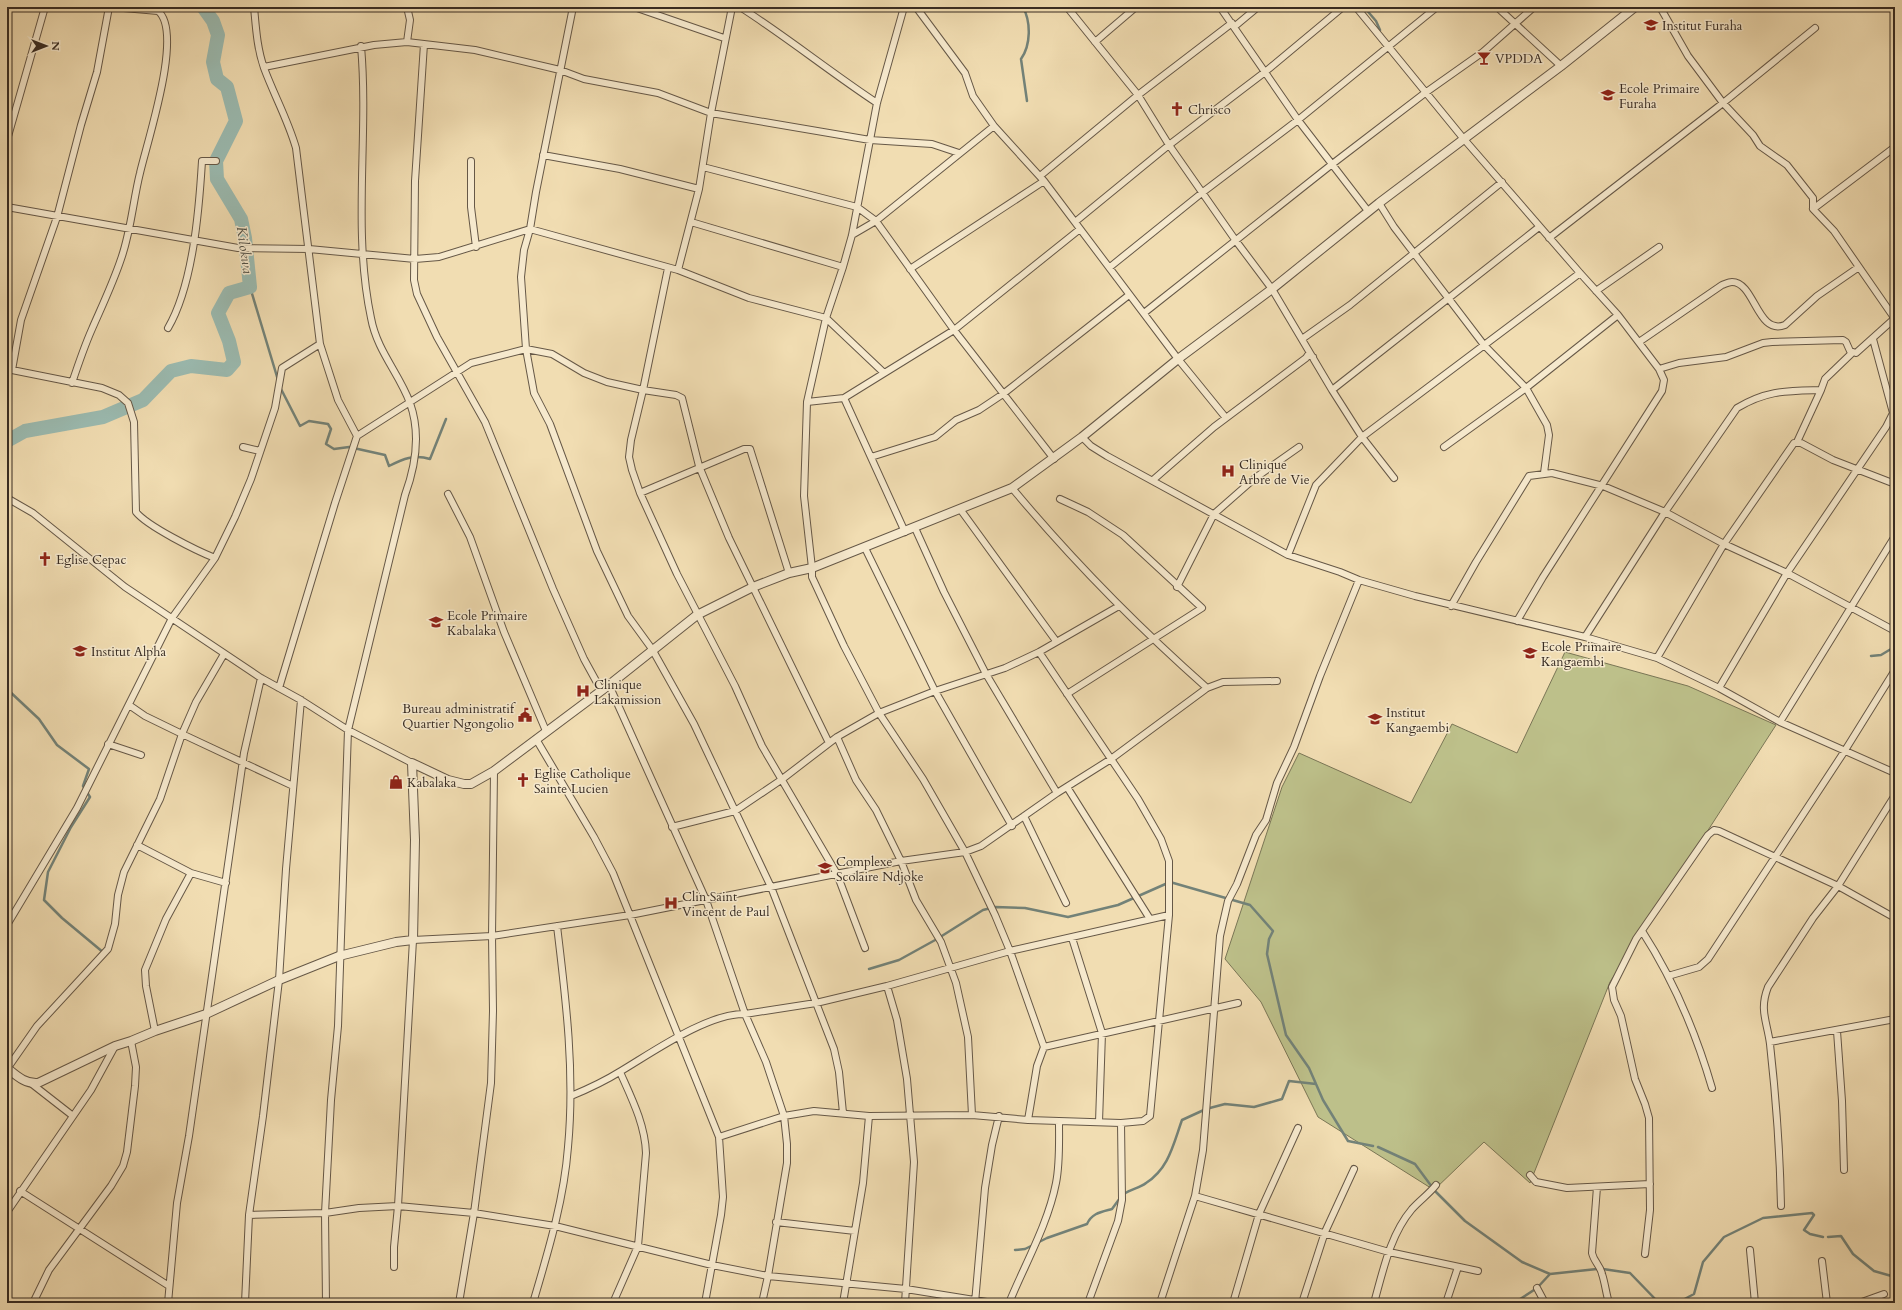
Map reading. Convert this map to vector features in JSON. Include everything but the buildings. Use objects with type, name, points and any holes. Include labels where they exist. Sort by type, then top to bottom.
[{"type":"street","points":[[7,140],[45,7]]},
{"type":"street","points":[[72,383],[91,330],[122,258],[130,229],[140,173],[154,122],[168,46],[165,18],[158,11],[111,7],[97,72],[81,124],[57,217],[21,320],[9,369],[72,383],[102,388],[119,395],[129,406],[134,422],[136,512],[157,527],[204,554],[215,558]]},
{"type":"street","points":[[254,7],[257,43],[264,67],[290,128],[296,148],[320,344],[338,400],[357,436]]},
{"type":"street","points":[[407,7],[410,20],[407,42]]},
{"type":"street","points":[[574,7],[543,155],[530,229],[524,250],[521,277],[526,349],[534,393],[550,424],[597,551],[628,616],[652,649],[694,724],[771,887],[834,1049],[839,1072],[843,1113]]},
{"type":"street","points":[[634,7],[724,38]]},
{"type":"street","points":[[678,270],[699,189],[724,38],[732,7]]},
{"type":"street","points":[[740,7],[781,33],[843,81],[877,103]]},
{"type":"street","points":[[904,7],[877,103],[852,235],[844,267],[826,318],[807,402],[804,496],[812,577],[814,584],[879,713],[923,779],[965,852],[1010,951],[1044,1047],[1035,1073],[1028,1120]]},
{"type":"street","points":[[916,7],[965,73],[973,96],[994,126],[1042,178],[1178,359],[1226,418]]},
{"type":"street","points":[[1068,7],[1138,95],[1169,145],[1236,241],[1272,289],[1332,390],[1362,437],[1394,478]]},
{"type":"street","points":[[1095,42],[1136,7]]},
{"type":"street","points":[[1220,7],[1298,120],[1331,165],[1368,211]]},
{"type":"street","points":[[910,269],[1042,178],[1138,95],[1258,7]]},
{"type":"street","points":[[1076,222],[1169,145],[1265,72],[1344,7]]},
{"type":"street","points":[[1356,7],[1463,138],[1580,274],[1618,315],[1659,369],[1664,380],[1662,391],[1543,577],[1517,621]]},
{"type":"street","points":[[1110,267],[1203,192],[1298,120],[1437,7]]},
{"type":"street","points":[[1497,7],[1560,66]]},
{"type":"street","points":[[1144,313],[1331,165],[1425,93],[1483,52],[1514,23],[1534,7]]},
{"type":"street","points":[[7,498],[33,513],[125,587],[261,678],[301,700],[348,730],[437,776],[464,784],[471,784],[494,771],[609,685],[652,649],[697,615],[753,586],[789,573],[812,568],[865,548],[1012,488],[1054,459],[1178,359],[1272,289],[1368,211],[1560,66],[1635,7]]},
{"type":"street","points":[[1657,658],[1724,544],[1791,445],[1797,442],[1826,378],[1852,353],[1856,353],[1895,318],[1834,231],[1813,210],[1813,198],[1787,165],[1760,146],[1753,134],[1723,103],[1688,56],[1660,7]]},
{"type":"street","points":[[1549,238],[1723,103],[1815,28]]},
{"type":"street","points":[[264,67],[361,46],[407,42],[475,50],[560,70],[584,79],[658,93],[711,113],[870,140],[932,144],[959,153]]},
{"type":"street","points":[[424,44],[416,181],[414,280],[417,294],[437,337],[485,422],[553,589],[584,660],[601,690]]},
{"type":"street","points":[[326,1303],[325,1213],[331,1100],[338,1026],[339,956],[348,730],[404,502],[414,471],[415,457],[415,427],[410,403],[375,336],[362,254],[360,207],[364,116],[361,46]]},
{"type":"street","points":[[852,235],[876,221],[994,126]]},
{"type":"street","points":[[1813,210],[1895,147]]},
{"type":"street","points":[[543,155],[620,169],[699,189]]},
{"type":"street","points":[[168,328],[181,299],[194,240],[202,161],[216,161]]},
{"type":"street","points":[[471,161],[471,207],[476,247]]},
{"type":"street","points":[[703,167],[857,208],[876,221],[954,330],[1054,459]]},
{"type":"street","points":[[1302,340],[1350,305],[1502,182]]},
{"type":"street","points":[[1379,203],[1394,227],[1447,299],[1484,345],[1526,388],[1547,425],[1549,435],[1544,473]]},
{"type":"street","points":[[7,207],[57,217],[247,248],[309,249],[415,259],[439,257],[476,247],[530,229],[678,270],[749,298],[826,318],[883,372]]},
{"type":"street","points":[[691,222],[844,267]]},
{"type":"street","points":[[1332,390],[1539,227]]},
{"type":"street","points":[[807,402],[844,398],[883,372],[954,330],[1080,229]]},
{"type":"street","points":[[1596,291],[1659,247]]},
{"type":"street","points":[[1639,342],[1722,285],[1732,282],[1739,284],[1746,291],[1769,324],[1780,327],[1785,325],[1817,296],[1859,267]]},
{"type":"street","points":[[668,268],[643,390],[631,440],[629,457],[640,493],[697,615],[735,686],[762,746],[837,874],[865,948]]},
{"type":"street","points":[[1288,555],[1316,485],[1362,437],[1580,274]]},
{"type":"street","points":[[871,457],[935,437],[956,420],[979,410],[1003,394],[1129,295]]},
{"type":"street","points":[[1444,447],[1526,388],[1618,315]]},
{"type":"street","points":[[1719,688],[1787,573],[1886,427],[1893,413],[1873,339]]},
{"type":"street","points":[[1659,369],[1679,363],[1726,357],[1763,343],[1772,342],[1842,340],[1846,342],[1852,353]]},
{"type":"street","points":[[7,925],[77,808],[172,618],[215,558],[251,479],[275,408],[282,368],[320,344]]},
{"type":"street","points":[[279,688],[334,503],[357,436],[471,363],[526,349],[552,354],[584,373],[607,382],[676,395],[682,398],[699,466],[729,538],[829,743]]},
{"type":"street","points":[[1153,480],[1226,418],[1308,355],[1313,357]]},
{"type":"street","points":[[1585,637],[1665,512],[1737,408],[1753,399],[1781,391],[1821,390]]},
{"type":"street","points":[[844,398],[905,532]]},
{"type":"street","points":[[1082,437],[1091,446],[1288,555],[1360,580],[1452,606],[1585,637],[1657,658],[1719,688],[1780,722],[1844,752],[1895,773]]},
{"type":"street","points":[[1797,442],[1857,470],[1895,484]]},
{"type":"street","points":[[1178,587],[1214,514],[1255,478],[1299,446]]},
{"type":"street","points":[[243,448],[260,451]]},
{"type":"street","points":[[640,493],[699,466],[744,449],[750,450],[789,573]]},
{"type":"street","points":[[1452,606],[1476,562],[1529,476],[1552,473],[1602,486],[1665,512],[1724,544],[1787,573],[1895,631]]},
{"type":"street","points":[[1012,488],[1058,542],[1119,606],[1207,688]]},
{"type":"street","points":[[448,494],[470,537],[504,632],[546,731]]},
{"type":"street","points":[[1060,499],[1088,512],[1123,535],[1202,608],[1067,694]]},
{"type":"street","points":[[960,509],[1056,641]]},
{"type":"street","points":[[915,528],[944,592],[986,674],[1057,793]]},
{"type":"street","points":[[1780,722],[1895,536]]},
{"type":"street","points":[[865,548],[935,690],[1012,826]]},
{"type":"street","points":[[1160,1303],[1195,1196],[1203,1150],[1220,936],[1228,901],[1256,835],[1266,820],[1277,783],[1294,747],[1320,676],[1360,580]]},
{"type":"street","points":[[672,828],[735,811],[781,780],[837,737],[879,713],[935,690],[1005,668],[1039,652],[1119,606]]},
{"type":"street","points":[[719,1137],[784,1116],[814,1111],[869,1116],[972,1115],[999,1116],[1028,1120],[1121,1123],[1143,1121],[1150,1116],[1169,915],[1169,861],[1163,844],[1138,799],[1039,652]]},
{"type":"street","points":[[73,1116],[32,1084],[24,1081],[7,1068],[37,1026],[108,949],[122,880],[137,845],[160,799],[182,734],[196,702],[224,654]]},
{"type":"street","points":[[1668,976],[1699,966],[1708,959],[1773,857],[1844,752],[1895,670]]},
{"type":"street","points":[[168,1303],[177,1203],[189,1136],[242,763],[261,678]]},
{"type":"street","points":[[32,1084],[38,1083],[58,1074],[115,1046],[131,1042],[155,1031],[206,1014],[279,980],[339,956],[396,942],[492,936],[630,915],[901,861],[965,852],[981,846],[1012,826],[1067,786],[1111,759],[1207,688],[1223,682],[1276,681]]},
{"type":"street","points":[[609,685],[642,754],[672,828],[706,900],[745,1014],[766,1062],[784,1116],[787,1144],[787,1163],[762,1303]]},
{"type":"street","points":[[245,1303],[249,1215],[262,1123],[279,980],[293,786],[301,700]]},
{"type":"street","points":[[129,705],[145,716],[293,786]]},
{"type":"street","points":[[837,737],[840,747],[856,780],[876,810],[901,861],[916,900],[938,938],[956,983],[968,1036],[972,1115]]},
{"type":"street","points":[[536,739],[594,837],[612,873],[719,1137],[723,1197],[705,1303]]},
{"type":"street","points":[[108,744],[141,755]]},
{"type":"street","points":[[394,1267],[394,1240],[398,1206],[414,940],[415,840],[412,763]]},
{"type":"street","points":[[459,1303],[474,1213],[491,1083],[493,1011],[492,936],[494,771]]},
{"type":"street","points":[[1067,786],[1150,919]]},
{"type":"street","points":[[1781,1206],[1780,1148],[1770,1042],[1763,1007],[1764,998],[1768,987],[1813,918],[1838,886],[1895,795]]},
{"type":"street","points":[[1024,816],[1066,904]]},
{"type":"street","points":[[1645,1254],[1650,1210],[1649,1118],[1635,1079],[1621,1016],[1614,1000],[1612,987],[1642,931],[1710,832],[1719,831],[1838,886],[1895,918]]},
{"type":"street","points":[[137,845],[191,873],[226,883]]},
{"type":"street","points":[[155,1031],[146,986],[145,970],[166,919],[191,873]]},
{"type":"street","points":[[571,1096],[620,1072],[679,1036],[734,1014],[745,1014],[816,1003],[887,986],[1010,951],[1169,915]]},
{"type":"street","points":[[533,1303],[556,1226],[568,1148],[571,1063],[566,1000],[557,926]]},
{"type":"street","points":[[1642,931],[1659,958],[1668,976],[1703,1056],[1712,1088]]},
{"type":"street","points":[[1072,938],[1102,1034],[1099,1122]]},
{"type":"street","points":[[887,986],[897,1020],[911,1115],[914,1162],[905,1303]]},
{"type":"street","points":[[1044,1047],[1214,1010],[1238,1003]]},
{"type":"street","points":[[1770,1042],[1837,1031],[1895,1019]]},
{"type":"street","points":[[1837,1031],[1842,1101],[1844,1170]]},
{"type":"street","points":[[33,1303],[49,1270],[111,1186],[123,1166],[127,1152],[136,1067],[131,1042]]},
{"type":"street","points":[[7,1212],[20,1191],[91,1090],[115,1046]]},
{"type":"street","points":[[613,1303],[638,1246],[646,1142],[638,1114],[620,1072]]},
{"type":"street","points":[[843,1303],[863,1183],[869,1116]]},
{"type":"street","points":[[975,1302],[985,1188],[992,1145],[999,1116]]},
{"type":"street","points":[[1010,1303],[1047,1213],[1056,1185],[1058,1170],[1059,1121]]},
{"type":"street","points":[[1088,1303],[1118,1221],[1122,1182],[1121,1123]]},
{"type":"street","points":[[1233,1303],[1259,1214],[1298,1128]]},
{"type":"street","points":[[1302,1303],[1325,1232],[1354,1169]]},
{"type":"street","points":[[1530,1176],[1536,1182],[1549,1186],[1567,1188],[1650,1184]]},
{"type":"street","points":[[1374,1303],[1389,1252],[1405,1219],[1412,1209],[1436,1185]]},
{"type":"street","points":[[1597,1187],[1592,1253],[1594,1260],[1600,1266],[1608,1303]]},
{"type":"street","points":[[20,1191],[169,1286]]},
{"type":"street","points":[[1195,1196],[1325,1232],[1389,1252],[1478,1271]]},
{"type":"street","points":[[249,1215],[325,1213],[359,1208],[398,1206],[474,1213],[556,1226],[712,1265],[768,1276],[906,1289],[975,1302],[993,1303]]},
{"type":"street","points":[[776,1222],[855,1231]]},
{"type":"street","points":[[1750,1250],[1756,1303]]},
{"type":"street","points":[[1822,1261],[1827,1303]]},
{"type":"street","points":[[1446,1303],[1458,1267]]},
{"type":"street","points":[[1537,1288],[1545,1303]]},
{"type":"street","points":[[1859,1303],[1884,1294]]},
{"type":"green space","points":[[1565,652],[1688,686],[1776,725],[1610,982],[1530,1183],[1484,1142],[1434,1190],[1318,1117],[1261,1002],[1225,959],[1282,787],[1299,753],[1411,803],[1452,724],[1517,753]]},
{"type":"waterway","name":"Kilokwa","points":[[7,441],[25,431],[103,417],[143,400],[171,371],[191,366],[227,370],[234,362],[229,341],[218,313],[229,293],[250,287],[245,238],[241,219],[217,179],[216,161],[236,121],[227,87],[217,79],[213,62],[218,35],[213,21],[203,7]]},
{"type":"waterway","points":[[1023,7],[1029,26],[1027,47],[1021,59],[1027,101]]},
{"type":"waterway","points":[[1364,7],[1376,21],[1380,30]]},
{"type":"waterway","points":[[250,287],[278,380]]},
{"type":"waterway","points":[[280,387],[300,426],[309,421],[328,424],[331,429],[326,444],[334,449],[349,447],[385,455],[389,466],[399,461],[414,457],[430,459],[446,419]]},
{"type":"waterway","points":[[1871,656],[1881,655],[1891,649],[1895,638]]},
{"type":"waterway","points":[[7,689],[39,719],[57,745],[89,769],[83,786],[90,797],[71,827],[48,872],[44,900],[62,918],[104,953]]},
{"type":"waterway","points":[[869,969],[899,960],[937,939],[983,910],[995,907],[1025,908],[1068,917],[1118,905],[1170,882],[1250,905],[1273,931],[1269,939],[1267,954],[1286,1035],[1309,1068],[1323,1100],[1348,1141],[1373,1146]]},
{"type":"waterway","points":[[1124,1194],[1144,1185],[1160,1170],[1173,1147],[1182,1120],[1206,1109],[1225,1104],[1254,1107],[1282,1099],[1289,1081],[1316,1084]]},
{"type":"waterway","points":[[1378,1147],[1415,1164],[1432,1187]]},
{"type":"waterway","points":[[1435,1191],[1465,1221],[1522,1262],[1550,1274],[1597,1269]]},
{"type":"waterway","points":[[1037,1243],[1087,1224],[1094,1215],[1112,1209],[1120,1198]]},
{"type":"waterway","points":[[1677,1303],[1694,1294],[1703,1262],[1724,1237],[1763,1218],[1812,1213],[1814,1215],[1804,1230],[1810,1234],[1823,1237]]},
{"type":"waterway","points":[[1828,1237],[1841,1236],[1853,1254],[1874,1271],[1895,1277]]},
{"type":"waterway","points":[[1015,1250],[1025,1249],[1031,1246]]},
{"type":"waterway","points":[[1603,1269],[1630,1273],[1659,1303]]},
{"type":"waterway","points":[[1514,1303],[1537,1288],[1550,1274]]},
{"type":"place","name":"Institut Furaha","points":[[1651,25]]},
{"type":"place","name":"VPDDA","points":[[1484,58]]},
{"type":"place","name":"Ecole Primaire Furaha","points":[[1608,95]]},
{"type":"place","name":"Chrisco","points":[[1177,109]]},
{"type":"place","name":"Clinique Arbre de Vie","points":[[1228,471]]},
{"type":"place","name":"Eglise Cepac","points":[[45,559]]},
{"type":"place","name":"Ecole Primaire Kabalaka","points":[[436,622]]},
{"type":"place","name":"Institut Alpha","points":[[80,651]]},
{"type":"place","name":"Ecole Primaire Kangaembi","points":[[1530,653]]},
{"type":"place","name":"Clinique Lakamission","points":[[583,691]]},
{"type":"place","name":"Bureau administratif Quartier Ngongolio","points":[[525,715]]},
{"type":"place","name":"Institut Kangaembi","points":[[1375,719]]},
{"type":"place","name":"Eglise Catholique Sainte Lucien","points":[[523,780]]},
{"type":"place","name":"Kabalaka","points":[[396,782]]},
{"type":"place","name":"Complexe Scolaire Ndjoke","points":[[825,868]]},
{"type":"place","name":"Clin Saint Vincent de Paul","points":[[671,903]]}]
